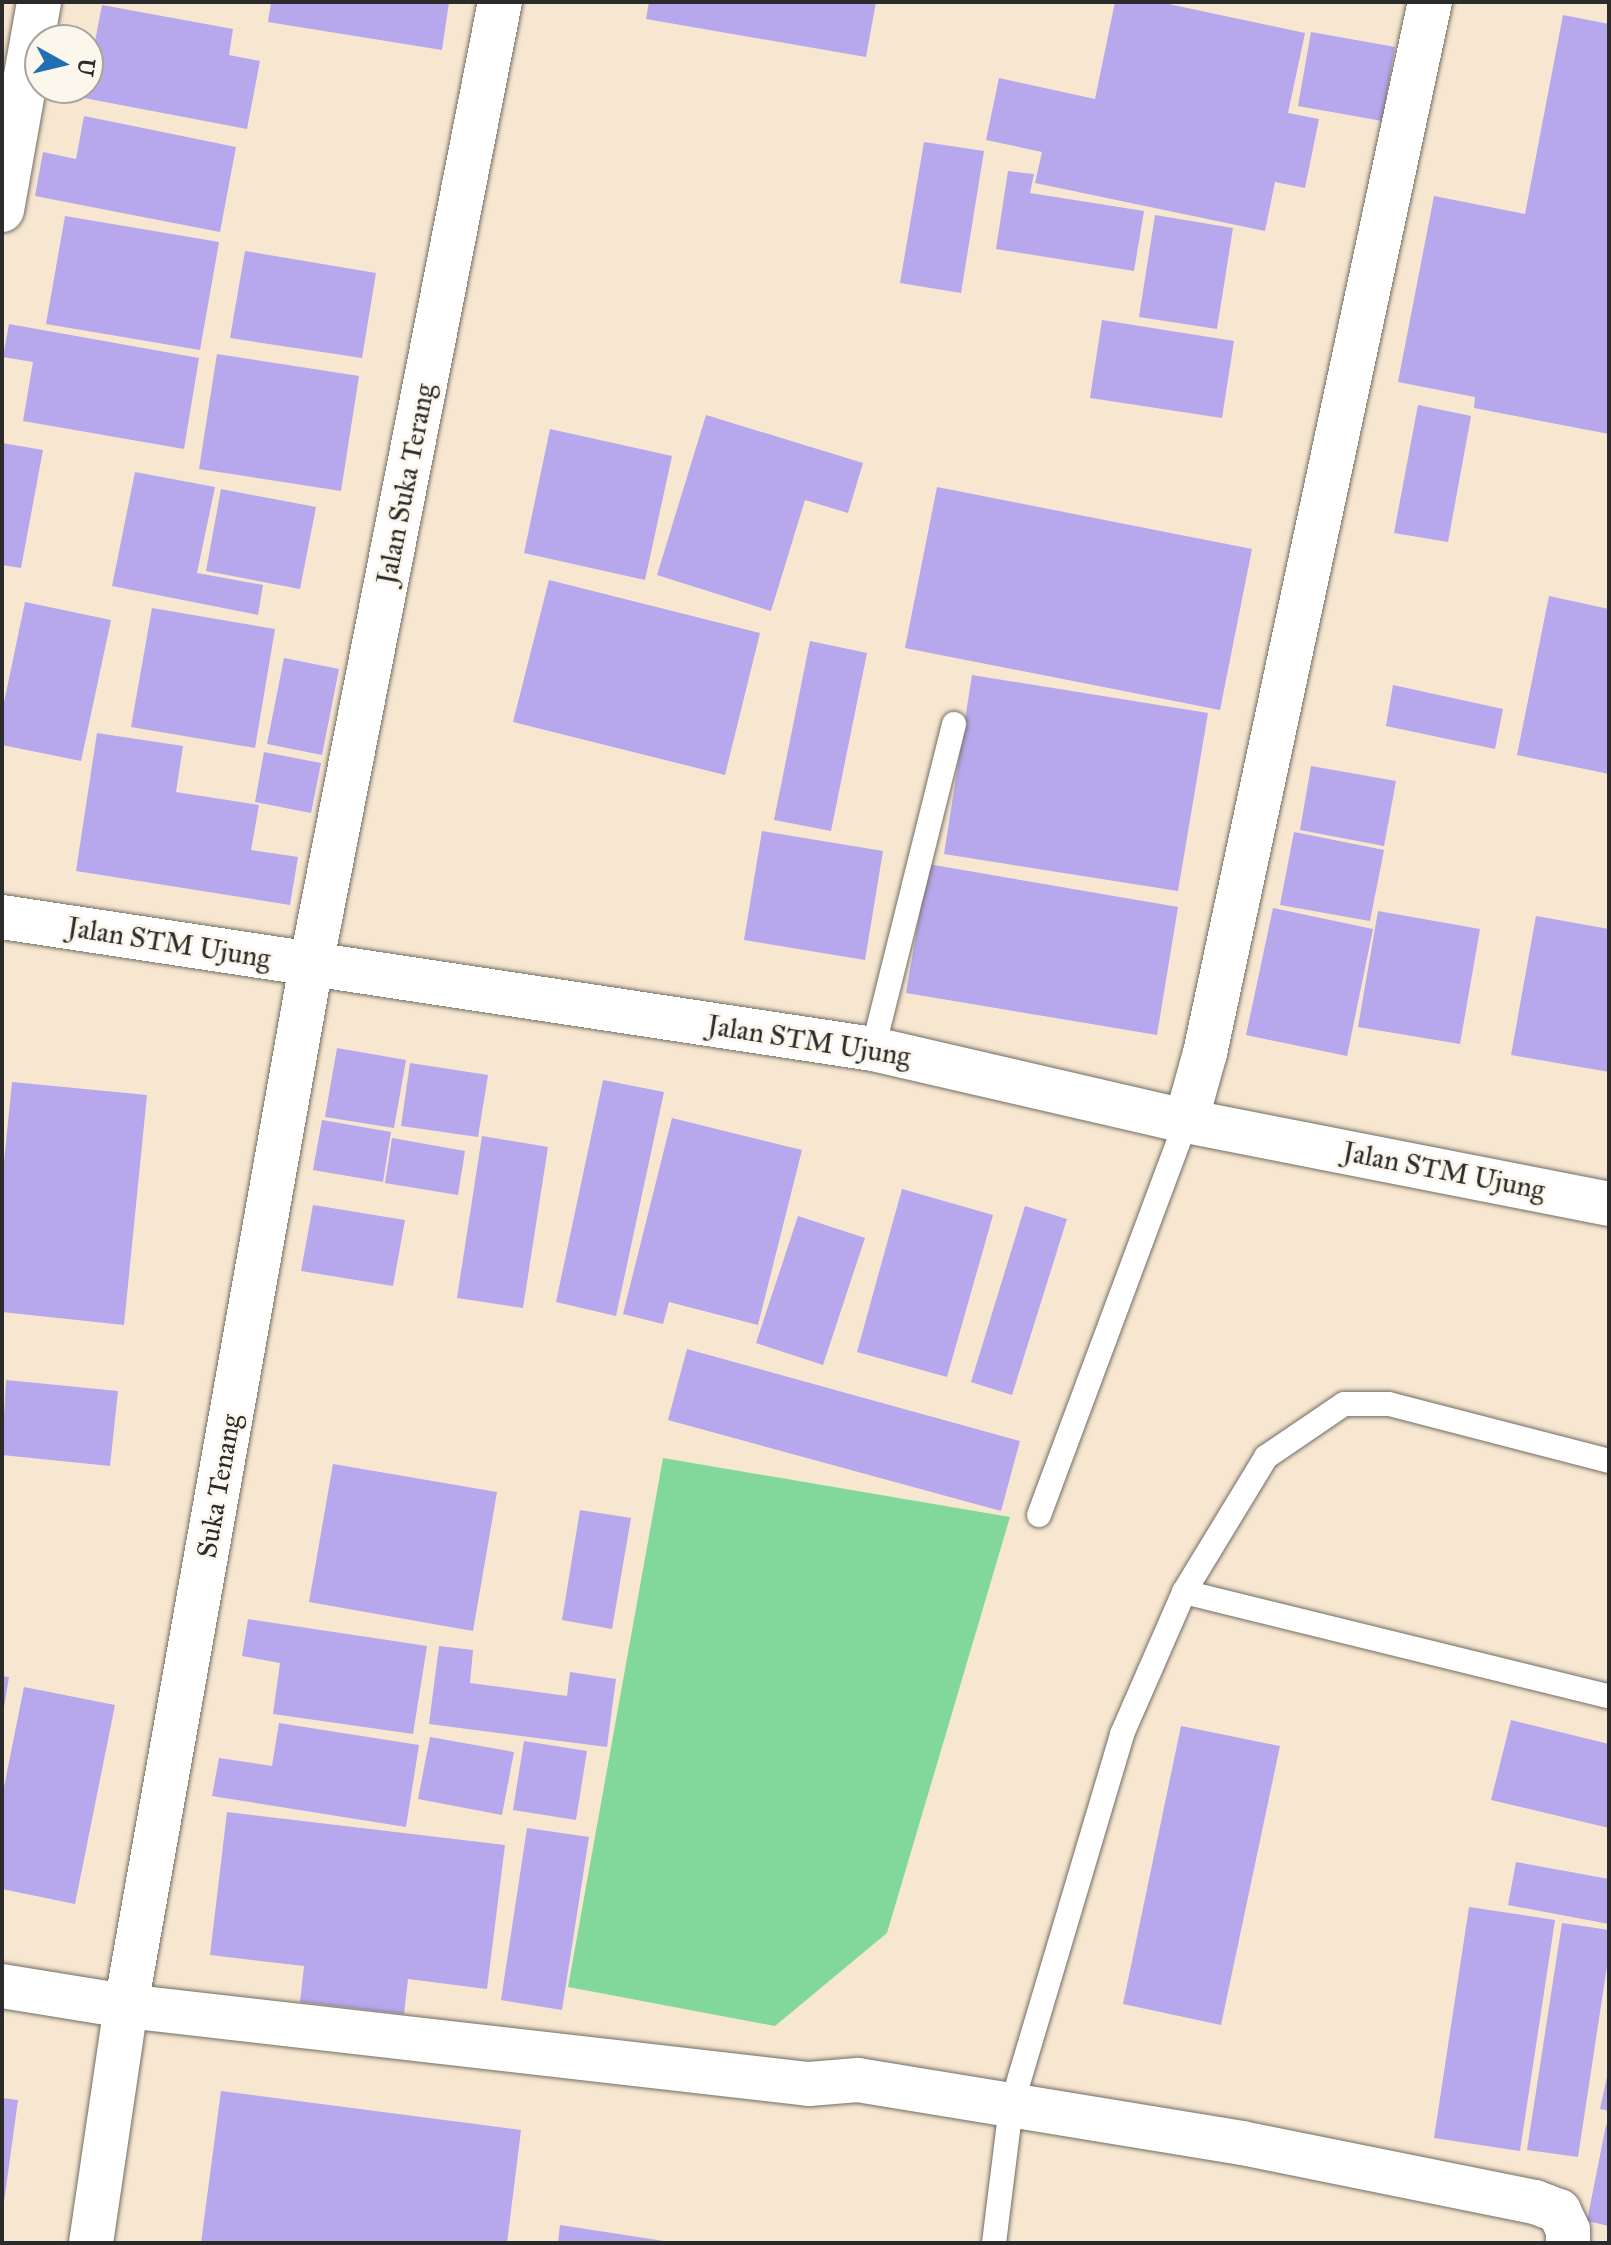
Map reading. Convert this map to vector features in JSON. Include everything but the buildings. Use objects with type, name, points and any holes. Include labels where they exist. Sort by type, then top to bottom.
[{"type":"street","points":[[2,210],[39,2]]},
{"type":"street","name":"Jalan Suka Terang","points":[[311,965],[500,2]]},
{"type":"street","points":[[1186,1121],[1205,1053],[1430,2]]},
{"type":"street","name":"Jalan STM Ujung","points":[[2,917],[873,1049],[1186,1121],[1609,1204]]},
{"type":"street","name":"Suka Tenang","points":[[91,2243],[126,2006],[311,965]]},
{"type":"street","points":[[2,1986],[126,2006],[809,2084],[858,2080],[1242,2143],[1535,2202],[1559,2211],[1568,2230],[1568,2243]]},
{"type":"lane","points":[[873,1049],[954,724]]},
{"type":"lane","points":[[1039,1515],[1186,1121]]},
{"type":"lane","points":[[994,2243],[1011,2107],[1122,1734],[1184,1592],[1266,1457],[1344,1404],[1389,1404],[1609,1461]]},
{"type":"lane","points":[[1184,1592],[1609,1696]]},
{"type":"green space","points":[[663,1458],[1010,1517],[887,1933],[775,2026],[568,1987]]}]
